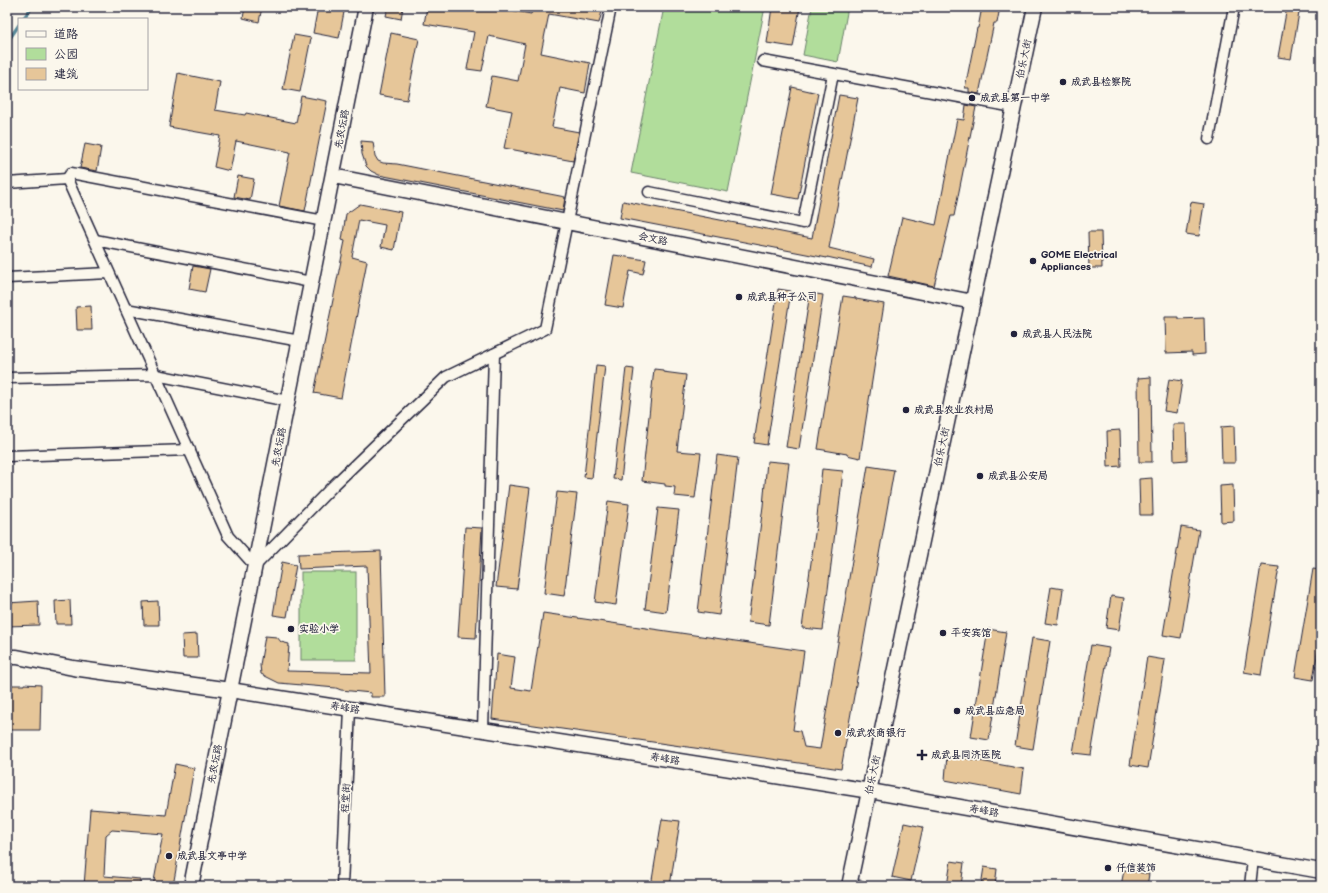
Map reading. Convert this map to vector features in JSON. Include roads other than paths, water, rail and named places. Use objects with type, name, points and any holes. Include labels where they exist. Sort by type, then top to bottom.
[{"type":"street","name":"先农坛路","points":[[191,886],[366,7]]},
{"type":"street","points":[[67,179],[228,536],[255,566],[334,486],[446,377],[545,329],[611,7]]},
{"type":"street","name":"伯乐大街","points":[[853,885],[870,791],[1035,7]]},
{"type":"street","points":[[1209,139],[1234,7]]},
{"type":"street","points":[[763,61],[1014,107]]},
{"type":"street","points":[[649,192],[803,223],[833,74]]},
{"type":"street","points":[[67,179],[71,173],[324,221]]},
{"type":"street","name":"会文路","points":[[333,176],[973,302]]},
{"type":"street","points":[[7,183],[67,179]]},
{"type":"street","points":[[95,240],[311,282]]},
{"type":"street","points":[[7,278],[109,272]]},
{"type":"street","points":[[126,309],[300,341]]},
{"type":"street","points":[[483,730],[494,354]]},
{"type":"street","points":[[7,378],[156,375],[288,401]]},
{"type":"street","points":[[7,456],[190,450]]},
{"type":"street","name":"寿峰路","points":[[7,657],[17,657],[73,668],[230,690],[870,791],[1321,871]]},
{"type":"street","name":"程堂街","points":[[342,886],[350,709]]},
{"type":"street","points":[[1250,886],[1253,859]]},
{"type":"waterway","points":[[24,18],[32,7]]},
{"type":"waterway","points":[[7,42],[18,26]]},
{"type":"place","name":"成武县检察院","points":[[1063,82]]},
{"type":"place","name":"成武县第一中学","points":[[972,98]]},
{"type":"place","name":"GOME Electrical Appliances","points":[[1033,261]]},
{"type":"place","name":"成武县种子公司","points":[[739,297]]},
{"type":"place","name":"成武县人民法院","points":[[1014,334]]},
{"type":"place","name":"成武县农业农村局","points":[[906,410]]},
{"type":"place","name":"成武县公安局","points":[[980,476]]},
{"type":"place","name":"实验小学","points":[[291,629]]},
{"type":"place","name":"平安宾馆","points":[[943,633]]},
{"type":"place","name":"成武县应急局","points":[[957,711]]},
{"type":"place","name":"成武农商银行","points":[[838,733]]},
{"type":"place","name":"成武县同济医院","points":[[922,755]]},
{"type":"place","name":"成武县文亭中学","points":[[169,856]]},
{"type":"place","name":"仟信装饰","points":[[1108,868]]}]
